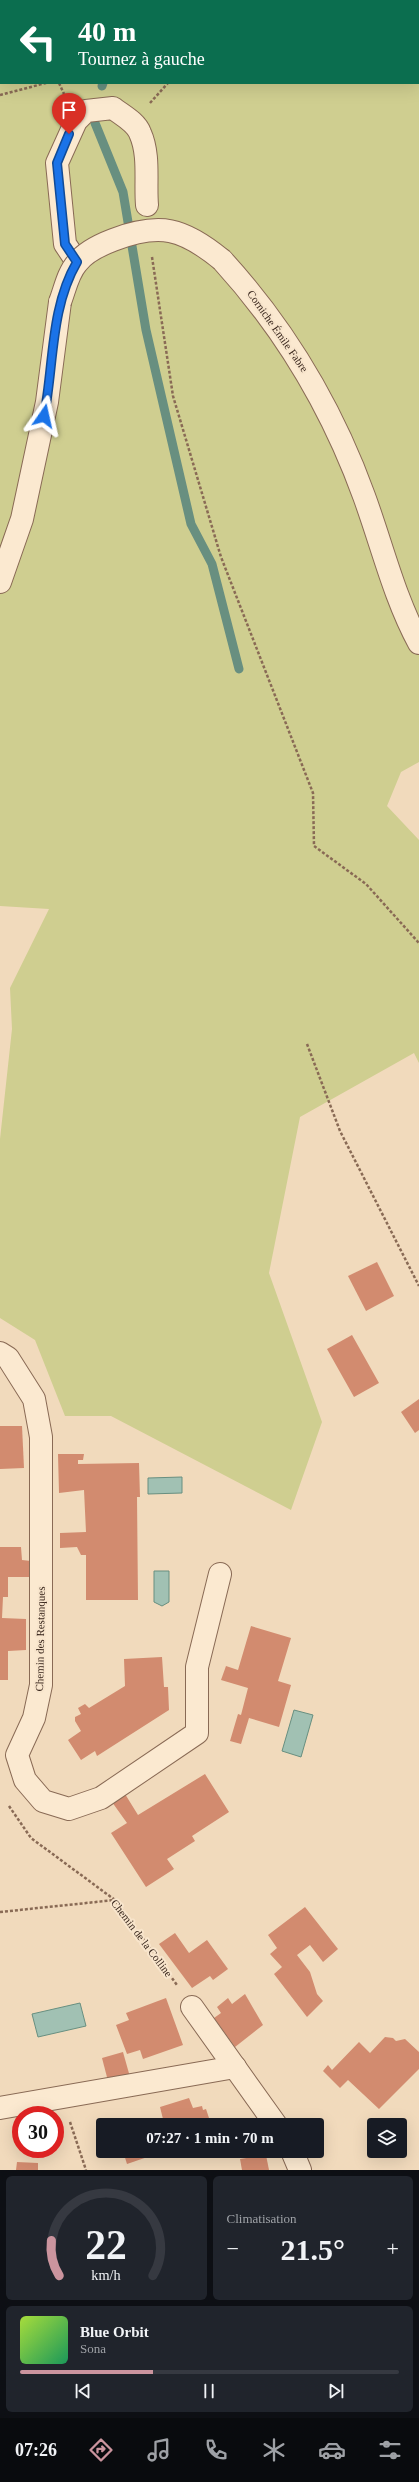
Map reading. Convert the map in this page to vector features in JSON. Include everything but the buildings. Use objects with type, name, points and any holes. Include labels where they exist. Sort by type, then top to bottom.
[{"type":"street","points":[[77,262],[65,244],[57,163],[76,120],[86,111],[113,108],[131,121],[140,132],[146,156],[147,205]]},
{"type":"street","name":"Corniche Émile Fabre","points":[[0,582],[22,519],[47,402],[60,302],[70,275],[77,262],[102,244],[130,234],[154,229],[167,230],[201,243],[222,260],[254,295],[309,376],[338,428],[364,496],[407,621],[419,643]]},
{"type":"street","name":"Chemin des Restanques","points":[[0,1353],[8,1358],[34,1399],[41,1437],[41,1685],[34,1718],[17,1755],[25,1780],[43,1801],[70,1809],[101,1798],[197,1733],[197,1667],[220,1574]]},
{"type":"street","points":[[192,2007],[271,2118]]},
{"type":"street","points":[[0,2108],[235,2067]]},
{"type":"street","points":[[295,2158],[300,2170]]},
{"type":"path","points":[[0,94],[42,84]]},
{"type":"path","points":[[152,250],[173,396],[221,557],[313,793],[314,846],[366,884],[419,943]]},
{"type":"path","points":[[307,1044],[340,1131],[419,1286]]},
{"type":"path","name":"Chemin de la Colline","points":[[9,1805],[31,1838],[115,1900],[192,2007]]},
{"type":"path","points":[[0,1912],[115,1900]]},
{"type":"path","points":[[63,2098],[86,2170]]},
{"type":"shaded area","points":[[0,84],[419,84],[419,762],[401,772],[387,806],[419,840],[419,1063],[414,1053],[300,1117],[269,1273],[322,1422],[291,1510],[111,1416],[65,1416],[35,1340],[0,1318],[0,1139],[12,1029],[10,988],[49,909],[0,906]]},
{"type":"shaded area","points":[[182,1477],[182,1493],[148,1494],[148,1478]]},
{"type":"shaded area","points":[[154,1571],[169,1571],[169,1602],[162,1606],[154,1602]]},
{"type":"shaded area","points":[[294,1710],[313,1715],[301,1757],[282,1751]]},
{"type":"shaded area","points":[[80,2003],[86,2026],[38,2037],[32,2014]]},
{"type":"waterway","points":[[95,123],[123,192],[146,330],[191,524],[212,564],[239,669]]},
{"type":"route","points":[[44,416],[60,302],[70,275],[77,262],[65,244],[57,163],[69,134]]}]
